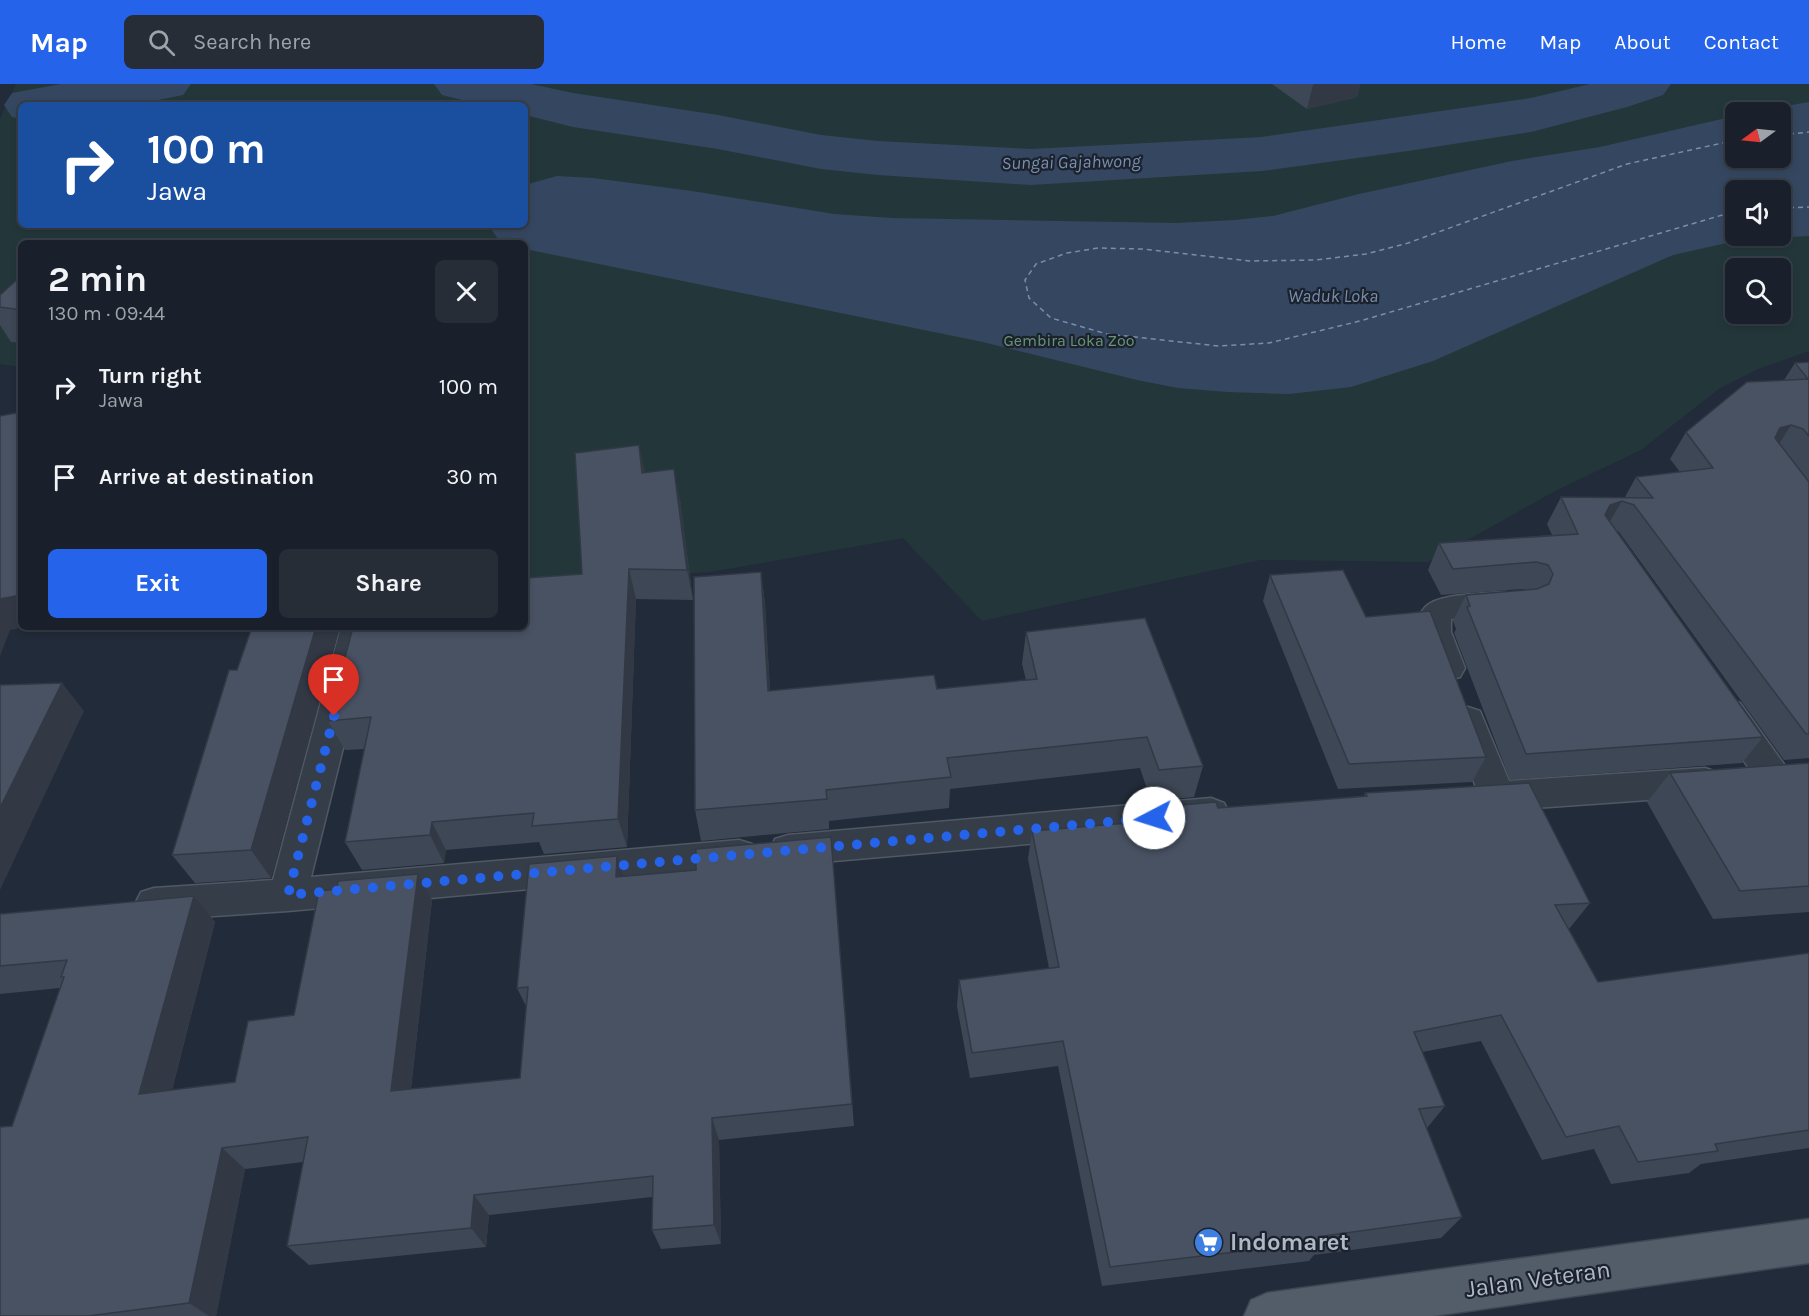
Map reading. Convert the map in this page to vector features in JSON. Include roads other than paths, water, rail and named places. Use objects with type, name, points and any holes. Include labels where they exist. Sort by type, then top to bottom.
[{"type":"main road","name":"Jalan Veteran","points":[[1267,1316],[1809,1241]]},
{"type":"street","points":[[1522,602],[1444,608],[1436,615],[1435,632],[1480,797],[1809,774]]},
{"type":"street","points":[[288,895],[356,630]]},
{"type":"street","points":[[1714,692],[1774,777]]},
{"type":"street","points":[[126,906],[288,895],[1246,810]]},
{"type":"water","name":"Waduk Loka","points":[[1809,102],[1809,236],[1791,237],[1791,180],[1725,180],[1725,244],[1673,255],[1433,361],[1351,387],[1289,394],[1178,388],[1137,380],[983,342],[528,250],[528,240],[500,240],[491,228],[528,228],[528,184],[557,176],[593,178],[692,191],[834,214],[892,218],[1177,223],[1273,216],[1359,194],[1512,161],[1600,147],[1725,118],[1725,168],[1791,168],[1791,105]]},
{"type":"waterway","name":"Sungai Gajahwong","points":[[50,102],[164,84]]},
{"type":"waterway","name":"Sungai Gajahwong","points":[[461,84],[573,110],[718,132],[821,152],[878,158],[1031,167],[1262,154],[1531,115],[1608,96],[1644,84]]},
{"type":"place","name":"Indomaret","points":[[1209,1242]]},
{"type":"park label","name":"Gembira Loka Zoo","points":[[1069,340]]}]
